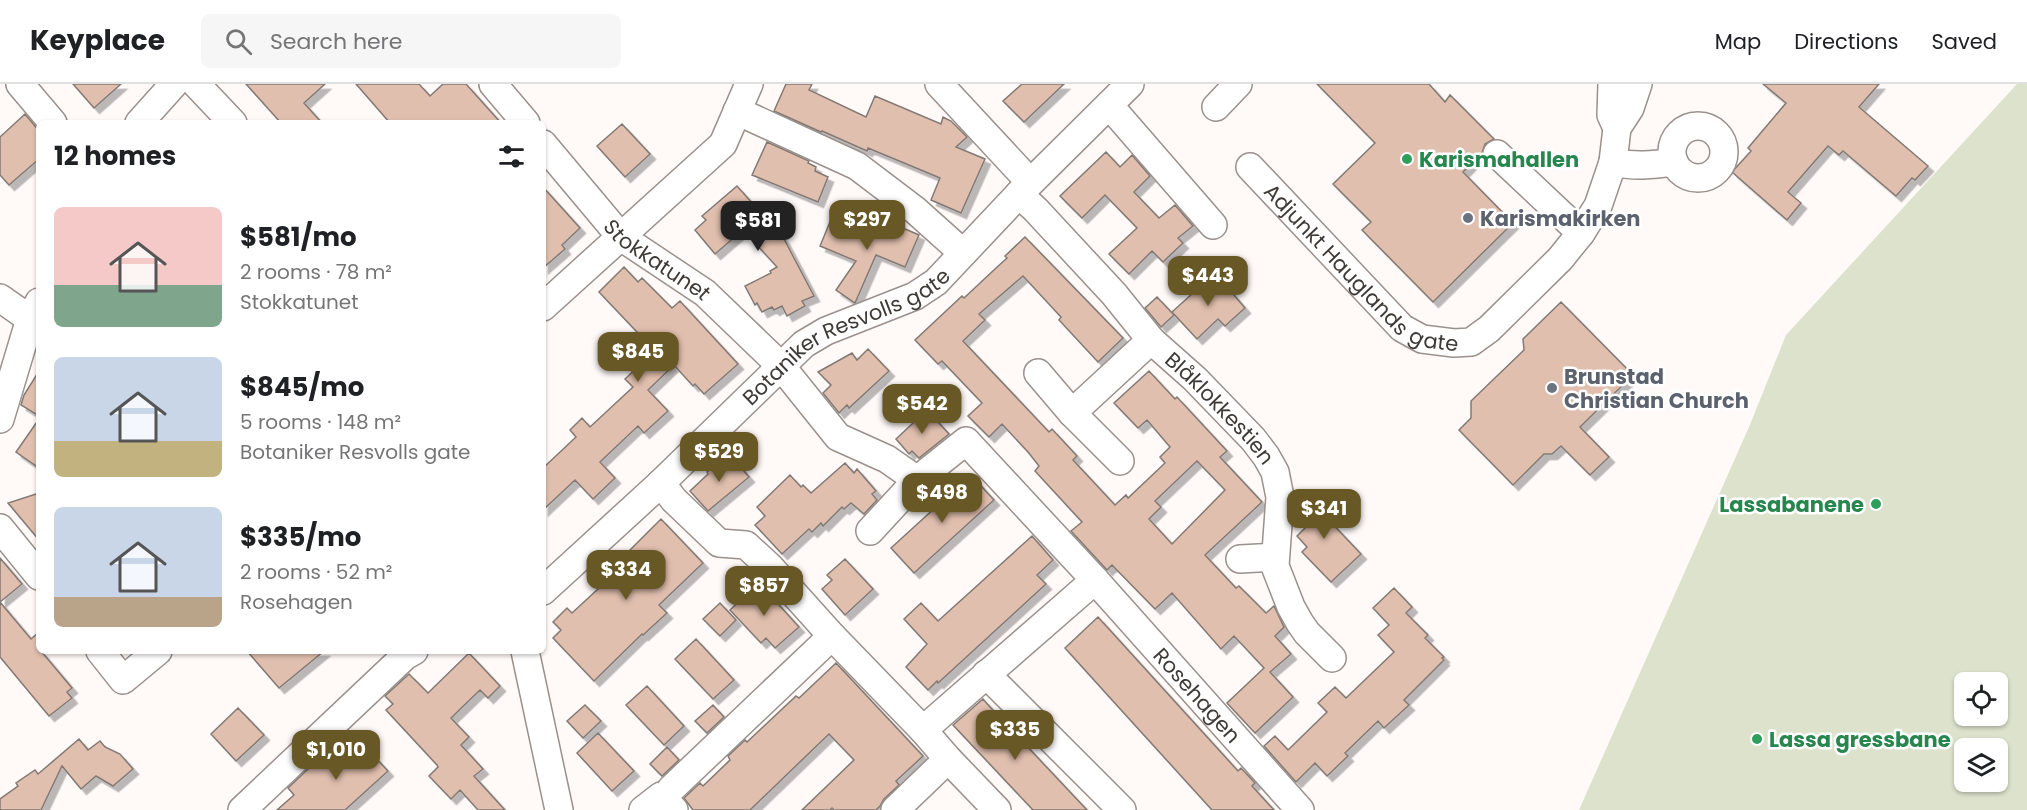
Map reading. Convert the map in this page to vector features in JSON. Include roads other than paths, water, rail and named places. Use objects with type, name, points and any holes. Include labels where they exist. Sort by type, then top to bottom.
[{"type":"street","points":[[20,84],[50,120]]},
{"type":"street","points":[[142,120],[178,84],[228,120]]},
{"type":"street","points":[[493,84],[523,120]]},
{"type":"street","points":[[546,304],[723,144],[749,84]]},
{"type":"street","points":[[939,84],[1024,188]]},
{"type":"street","name":"Botaniker Resvolls gate","points":[[546,588],[661,483],[804,344],[826,331],[915,296],[936,282],[1024,188],[1131,84]]},
{"type":"street","points":[[1216,107],[1238,84]]},
{"type":"street","name":"Adjunkt Hauglands gate","points":[[1612,84],[1611,115],[1617,128]]},
{"type":"street","name":"Adjunkt Hauglands gate","points":[[1250,167],[1402,328],[1422,339],[1454,343],[1471,342],[1489,329],[1560,259],[1581,233],[1598,206],[1613,162],[1617,128],[1630,108],[1638,84]]},
{"type":"street","points":[[1109,105],[1213,225]]},
{"type":"street","name":"Botaniker Resvolls gate","points":[[737,111],[858,166],[915,210],[963,253]]},
{"type":"street","name":"Stokkatunet","points":[[546,148],[621,237],[705,293],[781,366]]},
{"type":"street","points":[[1497,154],[1581,233]]},
{"type":"street","points":[[1613,162],[1645,166],[1674,162]]},
{"type":"street","name":"Blåklokkestien","points":[[1024,188],[1036,210],[1114,294],[1151,340],[1195,379],[1253,439],[1266,456],[1275,472],[1280,497],[1275,566],[1296,615],[1307,633],[1332,658]]},
{"type":"street","points":[[0,298],[34,311],[0,419]]},
{"type":"street","name":"Blåklokkestien","points":[[1072,413],[1151,340]]},
{"type":"street","points":[[781,366],[838,437],[887,459],[917,480]]},
{"type":"street","points":[[1038,373],[1072,413],[1120,461]]},
{"type":"street","name":"Rosehagen","points":[[870,531],[917,480],[966,441],[1095,580],[1300,810]]},
{"type":"street","points":[[661,483],[674,500],[719,543],[746,545],[770,567],[997,810]]},
{"type":"street","points":[[0,528],[36,572]]},
{"type":"street","points":[[1240,559],[1275,557]]},
{"type":"street","points":[[923,730],[1095,580]]},
{"type":"street","points":[[643,810],[660,796],[673,799],[832,636]]},
{"type":"street","points":[[102,654],[123,680],[154,654]]},
{"type":"street","points":[[242,810],[406,654]]},
{"type":"street","points":[[526,654],[560,810]]},
{"type":"street","points":[[986,674],[1122,810]]},
{"type":"street","points":[[895,810],[948,759]]},
{"type":"place","name":"Karismahallen","points":[[1407,159]]},
{"type":"place","name":"Karismakirken","points":[[1468,218]]},
{"type":"place","name":"Brunstad Christian Church","points":[[1552,388]]},
{"type":"place","name":"Lassabanene","points":[[1876,504]]},
{"type":"place","name":"Lassa gressbane","points":[[1757,739]]}]
